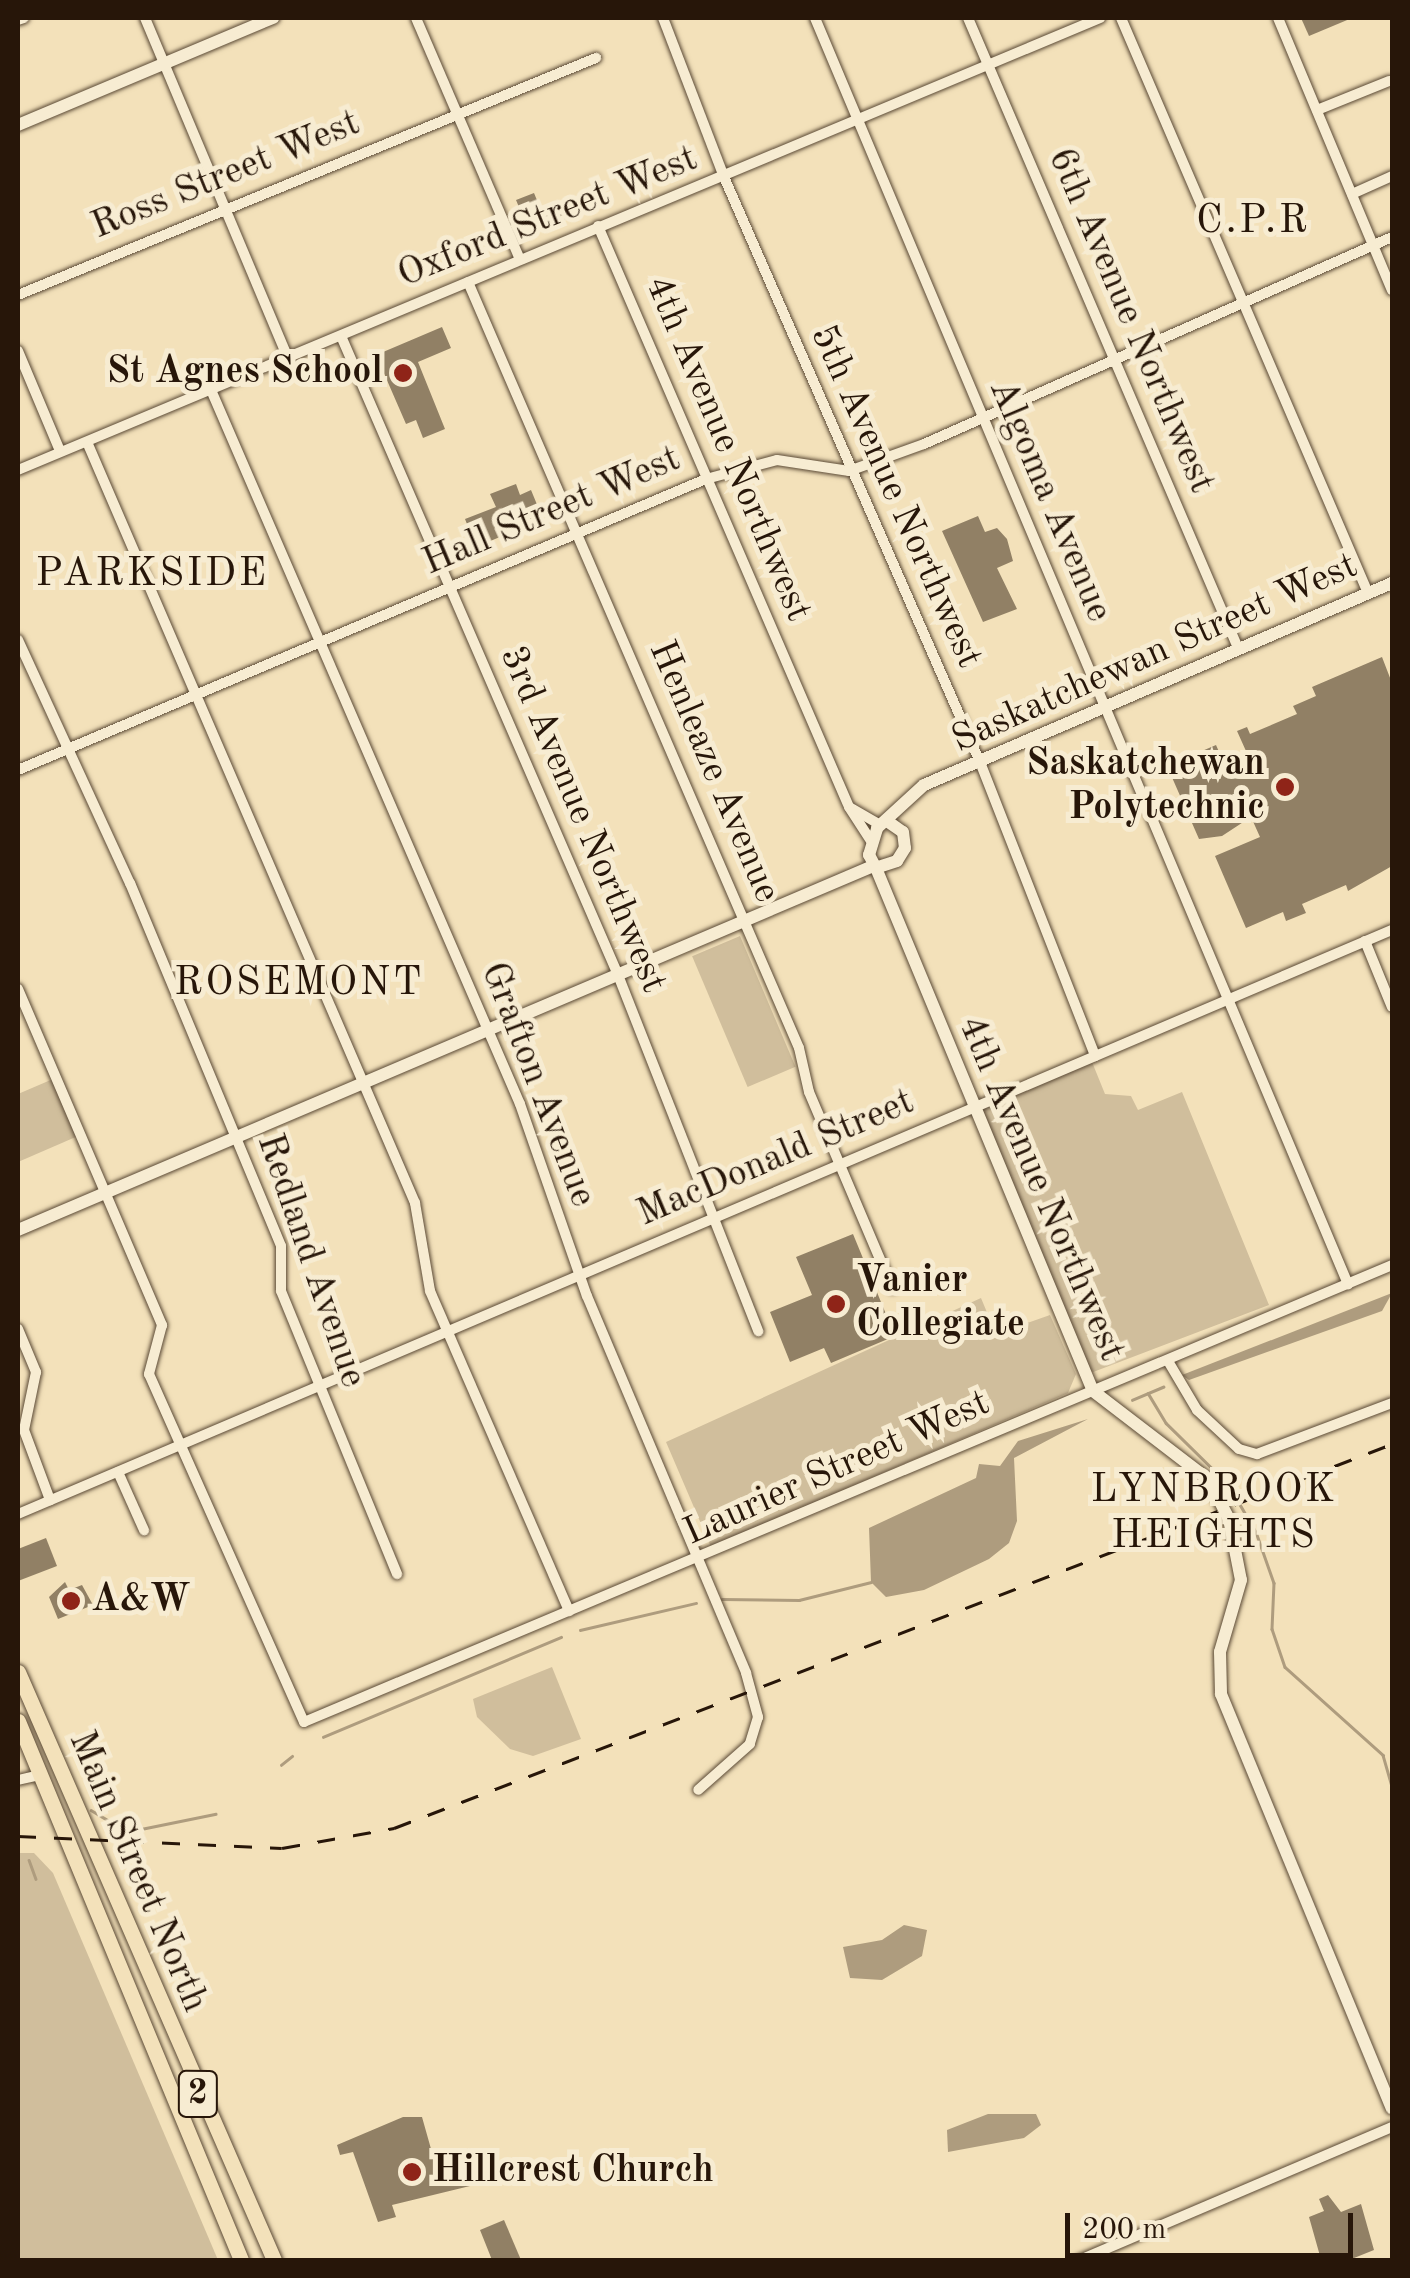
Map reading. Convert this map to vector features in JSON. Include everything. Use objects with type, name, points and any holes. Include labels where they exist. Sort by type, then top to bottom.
[{"type":"main road","name":"Main Street North","points":[[18,1672],[274,2260]]},
{"type":"main road","name":"Main Street North","points":[[18,1721],[241,2260]]},
{"type":"street","points":[[144,18],[288,358]]},
{"type":"street","points":[[18,124],[273,18]]},
{"type":"street","points":[[416,18],[520,260]]},
{"type":"street","name":"5th Avenue Northwest","points":[[663,18],[724,177],[980,762],[1095,1056]]},
{"type":"street","name":"Algoma Avenue","points":[[815,18],[1348,1284]]},
{"type":"street","name":"6th Avenue Northwest","points":[[968,18],[1238,648]]},
{"type":"street","name":"Oxford Street West","points":[[18,470],[1100,18]]},
{"type":"street","points":[[1121,18],[1368,593]]},
{"type":"street","points":[[1278,18],[1392,290]]},
{"type":"street","name":"Ross Street West","points":[[18,295],[223,207],[596,58]]},
{"type":"street","points":[[1317,110],[1389,81]]},
{"type":"street","points":[[1352,194],[1392,176]]},
{"type":"street","name":"4th Avenue Northwest","points":[[598,226],[849,806],[876,859],[895,918],[971,1109],[1093,1391],[1209,1480],[1230,1519],[1241,1580],[1220,1652],[1221,1694],[1392,2108]]},
{"type":"street","points":[[850,471],[1115,361],[1392,237]]},
{"type":"street","name":"Henleaze Avenue","points":[[468,282],[744,921],[892,1288]]},
{"type":"street","name":"3rd Avenue Northwest","points":[[341,336],[618,975],[758,1330]]},
{"type":"street","points":[[18,351],[60,452]]},
{"type":"street","name":"Grafton Avenue","points":[[211,390],[487,1030],[758,1717],[750,1744],[698,1790]]},
{"type":"street","points":[[87,442],[193,697],[415,1203],[430,1291],[568,1611]]},
{"type":"street","name":"Hall Street West","points":[[18,770],[706,479],[777,460],[850,471]]},
{"type":"street","name":"Saskatchewan Street West","points":[[876,859],[884,823],[916,791],[1392,583]]},
{"type":"street","name":"Redland Avenue","points":[[18,640],[64,750],[130,882],[281,1246],[282,1291],[397,1574]]},
{"type":"street","name":"Saskatchewan Street West","points":[[876,859],[905,848],[903,832],[918,798],[941,780]]},
{"type":"street","points":[[849,806],[903,832]]},
{"type":"street","points":[[18,1230],[835,883],[876,859]]},
{"type":"street","name":"MacDonald Street","points":[[18,1514],[1392,930]]},
{"type":"street","points":[[1365,941],[1392,1007]]},
{"type":"street","points":[[18,988],[162,1326],[148,1374],[185,1443]]},
{"type":"street","name":"Laurier Street West","points":[[185,1443],[304,1722],[568,1611],[699,1563],[1392,1266]]},
{"type":"street","points":[[18,1329],[36,1372],[24,1430],[50,1500]]},
{"type":"street","points":[[1168,1361],[1197,1410],[1239,1449],[1257,1454],[1392,1403]]},
{"type":"street","points":[[118,1472],[144,1530]]},
{"type":"street","points":[[18,1780],[40,1775]]},
{"type":"street","points":[[1080,2260],[1392,2127]]},
{"type":"shaded area","points":[[740,936],[795,1067],[748,1087],[692,956]]},
{"type":"shaded area","points":[[1092,1062],[1105,1094],[1131,1096],[1138,1110],[1182,1092],[1269,1305],[1088,1374],[977,1110]]},
{"type":"shaded area","points":[[53,1079],[78,1136],[18,1162],[18,1094]]},
{"type":"shaded area","points":[[1392,1293],[1382,1311],[1189,1380],[1182,1375]]},
{"type":"shaded area","points":[[981,1298],[996,1334],[1050,1315],[1076,1374],[1068,1393],[711,1547],[666,1442]]},
{"type":"shaded area","points":[[1088,1419],[1014,1458],[1017,1521],[1009,1543],[989,1559],[924,1590],[886,1597],[871,1582],[869,1528],[976,1478],[979,1464],[1000,1466],[1018,1441]]},
{"type":"shaded area","points":[[552,1667],[581,1739],[533,1756],[510,1749],[477,1717],[473,1699]]},
{"type":"shaded area","points":[[18,1853],[34,1853],[53,1873],[218,2260],[18,2260]]},
{"type":"shaded area","points":[[904,1925],[927,1930],[922,1956],[882,1980],[850,1978],[843,1947],[882,1940]]},
{"type":"shaded area","points":[[988,2114],[1036,2114],[1041,2125],[1024,2138],[948,2152],[947,2130]]},
{"type":"building","points":[[1301,18],[1352,18],[1309,36]]},
{"type":"building","points":[[534,193],[541,210],[559,203],[566,219],[529,231],[516,200]]},
{"type":"building","name":"St Agnes School","points":[[442,327],[451,348],[418,362],[445,429],[423,438],[416,420],[406,424],[376,355]]},
{"type":"building","points":[[516,484],[520,495],[531,490],[543,519],[476,547],[465,519],[496,507],[490,494]]},
{"type":"building","points":[[978,516],[985,532],[997,528],[1007,539],[1013,561],[997,568],[1017,609],[983,622],[942,531]]},
{"type":"building","name":"Saskatchewan Polytechnic","points":[[1382,657],[1392,683],[1392,866],[1348,891],[1346,885],[1302,904],[1306,913],[1286,921],[1283,912],[1246,928],[1215,856],[1260,837],[1251,817],[1222,836],[1199,839],[1167,766],[1216,745],[1227,770],[1250,760],[1237,731],[1247,727],[1250,734],[1297,714],[1293,706],[1316,696],[1312,687]]},
{"type":"building","name":"Vanier Collegiate","points":[[853,1234],[895,1336],[831,1363],[824,1348],[790,1362],[770,1312],[812,1295],[796,1257]]},
{"type":"building","points":[[46,1538],[57,1566],[18,1581],[18,1549]]},
{"type":"building","name":"A&W","points":[[65,1582],[69,1590],[82,1585],[93,1605],[58,1619],[49,1597]]},
{"type":"building","name":"Hillcrest Church","points":[[403,2117],[422,2117],[433,2156],[452,2150],[470,2186],[392,2205],[396,2217],[378,2222],[353,2152],[340,2155],[337,2145]]},
{"type":"building","points":[[1328,2195],[1341,2212],[1361,2204],[1374,2250],[1349,2260],[1320,2256],[1309,2217],[1324,2211],[1319,2199]]},
{"type":"building","points":[[504,2220],[521,2260],[492,2260],[480,2230]]},
{"type":"waterway","points":[[1132,1400],[1163,1387]]},
{"type":"waterway","points":[[1148,1393],[1166,1423],[1228,1484],[1256,1532],[1274,1583],[1272,1629],[1285,1667],[1383,1755],[1392,1786]]},
{"type":"waterway","points":[[722,1599],[799,1600],[871,1582]]},
{"type":"waterway","points":[[580,1630],[696,1603]]},
{"type":"waterway","points":[[323,1737],[561,1637]]},
{"type":"waterway","points":[[281,1765],[292,1756]]},
{"type":"waterway","points":[[91,1810],[113,1823]]},
{"type":"waterway","points":[[141,1829],[215,1814]]},
{"type":"waterway","points":[[29,1860],[36,1879]]},
{"type":"railway","points":[[18,1836],[282,1848],[394,1828],[1392,1444]]},
{"type":"place","name":"St Agnes School","points":[[403,373]]},
{"type":"place","name":"Saskatchewan Polytechnic","points":[[1285,787]]},
{"type":"place","name":"Vanier Collegiate","points":[[836,1304]]},
{"type":"place","name":"A&W","points":[[71,1601]]},
{"type":"place","name":"Hillcrest Church","points":[[412,2172]]},
{"type":"district","name":"C.P.R","points":[[1253,222]]},
{"type":"district","name":"PARKSIDE","points":[[152,575]]},
{"type":"district","name":"ROSEMONT","points":[[299,984]]},
{"type":"district","name":"LYNBROOK HEIGHTS","points":[[1214,1514]]}]
